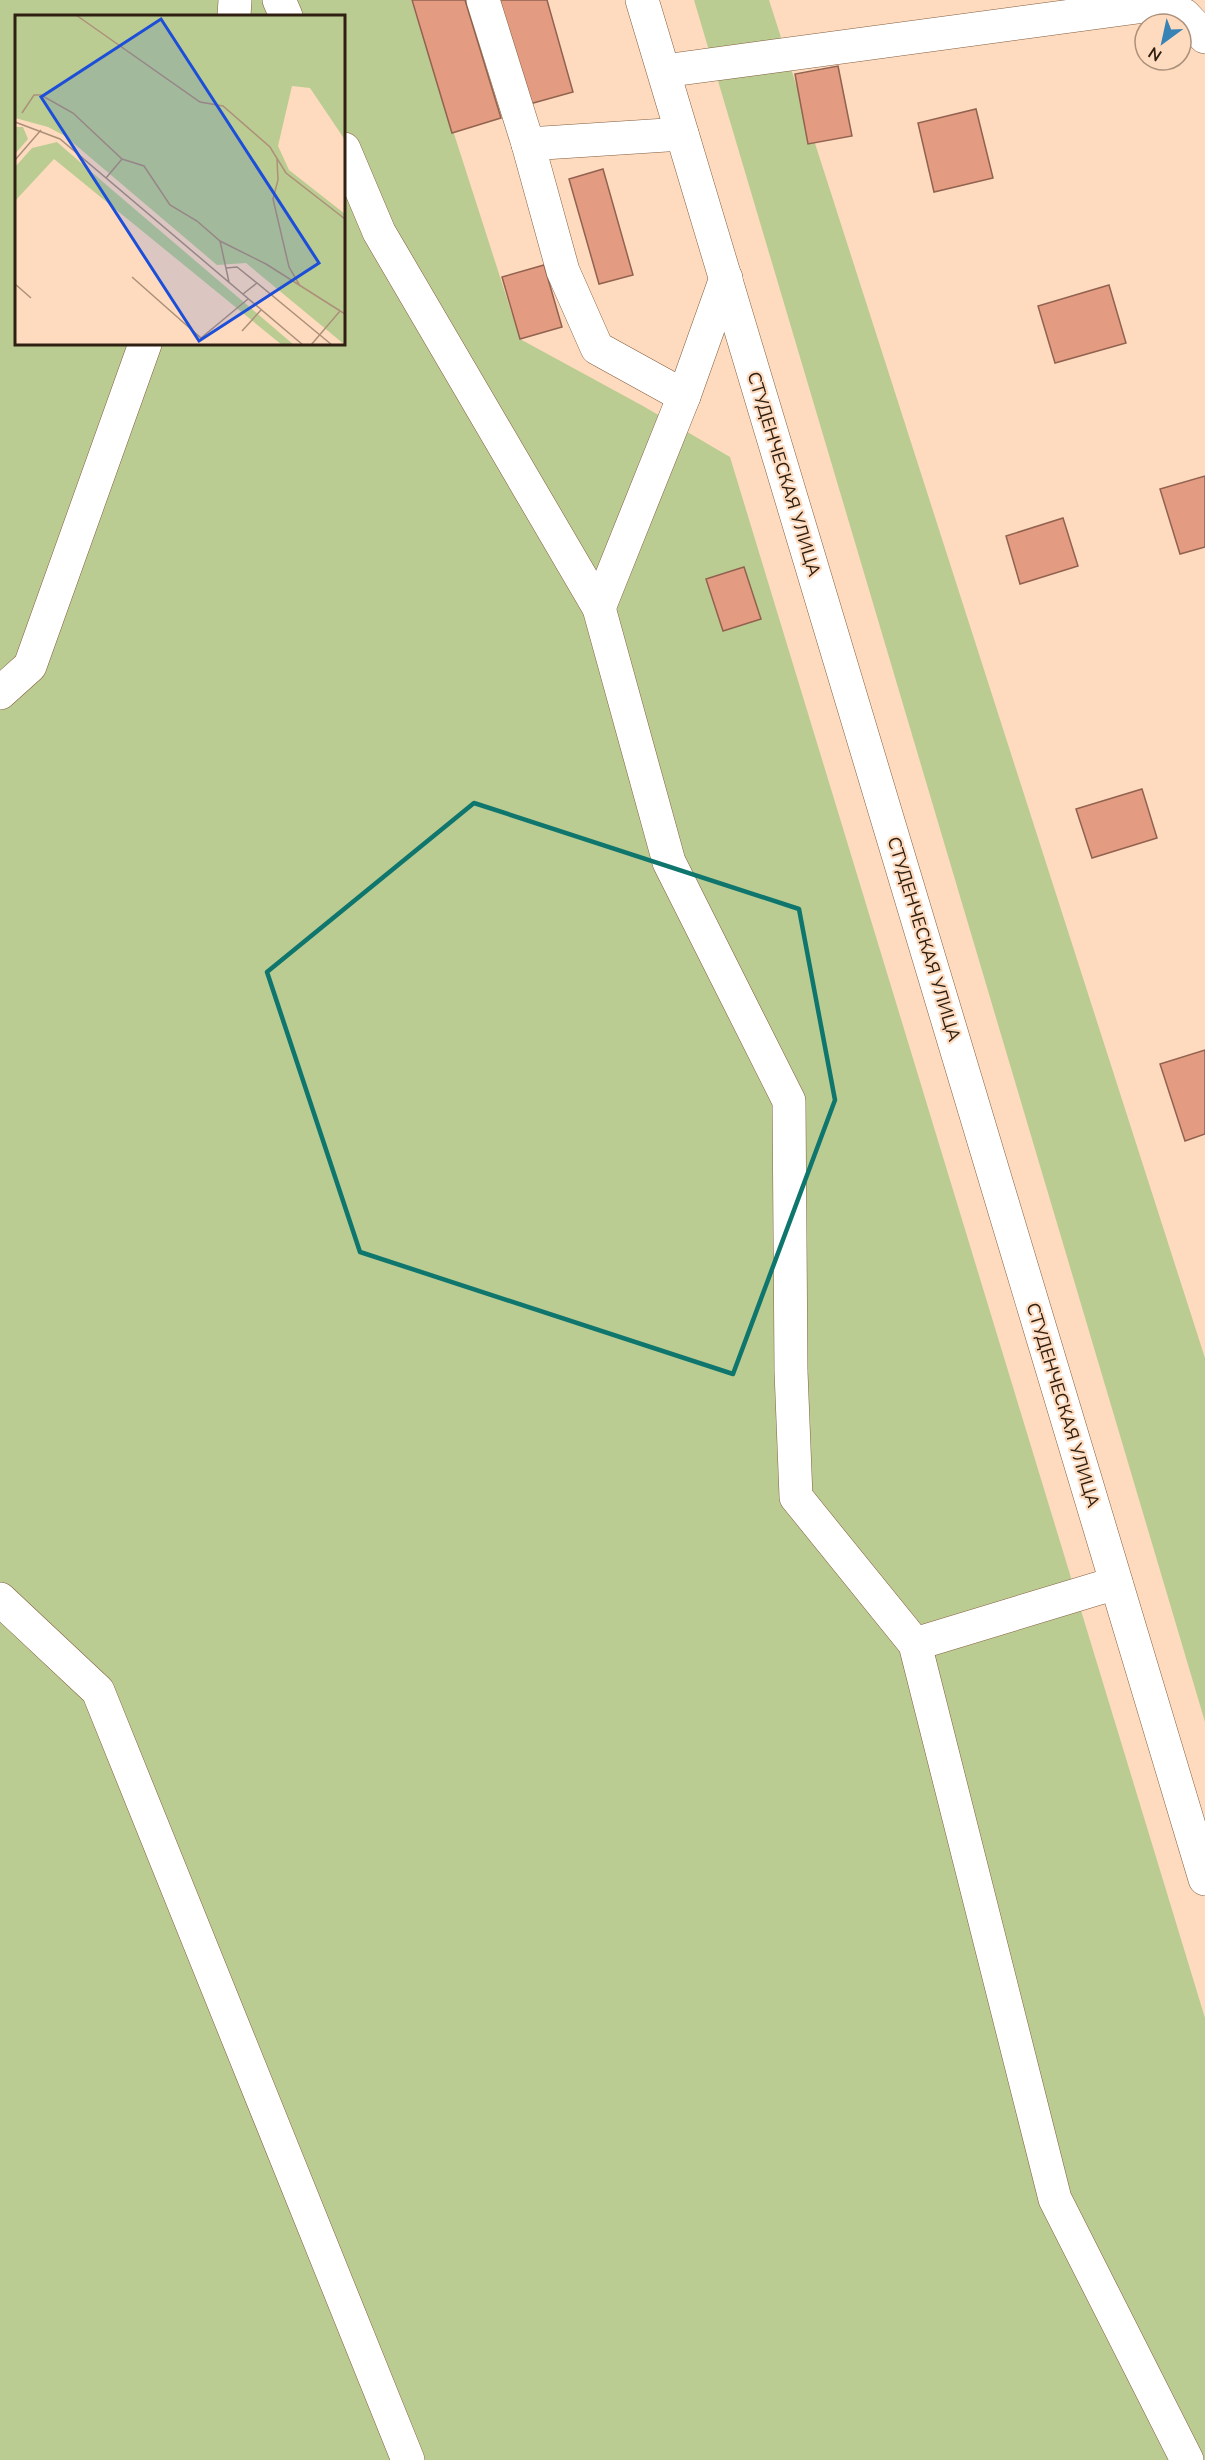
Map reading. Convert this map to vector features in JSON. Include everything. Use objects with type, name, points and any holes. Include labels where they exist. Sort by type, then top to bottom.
[{"type":"main road","points":[[234,15],[235,0]]},
{"type":"main road","points":[[279,0],[286,15]]},
{"type":"main road","points":[[483,0],[528,144],[563,271],[597,348],[684,396]]},
{"type":"main road","name":"СТУДЕНЧЕСКАЯ УЛИЦА","points":[[642,0],[1205,1879]]},
{"type":"main road","points":[[664,71],[1145,6],[1184,15],[1205,37]]},
{"type":"main road","points":[[528,144],[682,134]]},
{"type":"main road","points":[[345,151],[379,232],[599,608],[669,862],[789,1101],[791,1371],[796,1497],[915,1644],[1055,2199],[1187,2460]]},
{"type":"main road","points":[[599,608],[684,396],[726,278]]},
{"type":"main road","points":[[0,693],[30,666],[145,345]]},
{"type":"main road","points":[[915,1644],[1116,1583]]},
{"type":"main road","points":[[0,1599],[98,1691],[408,2460]]},
{"type":"highlighted area","points":[[474,803],[799,909],[835,1100],[733,1374],[360,1252],[267,972]]},
{"type":"green space","points":[[0,0],[411,0],[520,339],[643,406],[730,457],[1205,2018],[1205,2460],[0,2460]]},
{"type":"green space","points":[[694,0],[769,0],[1205,1358],[1205,1722]]},
{"type":"building","points":[[412,0],[465,0],[501,118],[452,133]]},
{"type":"building","points":[[498,0],[547,0],[573,92],[526,105]]},
{"type":"building","points":[[838,66],[852,136],[808,144],[795,74]]},
{"type":"building","points":[[976,109],[993,178],[934,192],[918,123]]},
{"type":"building","points":[[603,169],[633,275],[599,284],[569,179]]},
{"type":"building","points":[[544,265],[562,327],[520,339],[502,277]]},
{"type":"building","points":[[1109,285],[1126,343],[1055,363],[1038,306]]},
{"type":"building","points":[[1205,476],[1205,547],[1180,554],[1160,489]]},
{"type":"building","points":[[1063,518],[1078,566],[1020,584],[1006,536]]},
{"type":"building","points":[[744,567],[761,619],[723,631],[706,579]]},
{"type":"building","points":[[1142,789],[1157,838],[1092,858],[1076,809]]},
{"type":"building","points":[[1205,1050],[1205,1134],[1185,1141],[1160,1064]]}]
